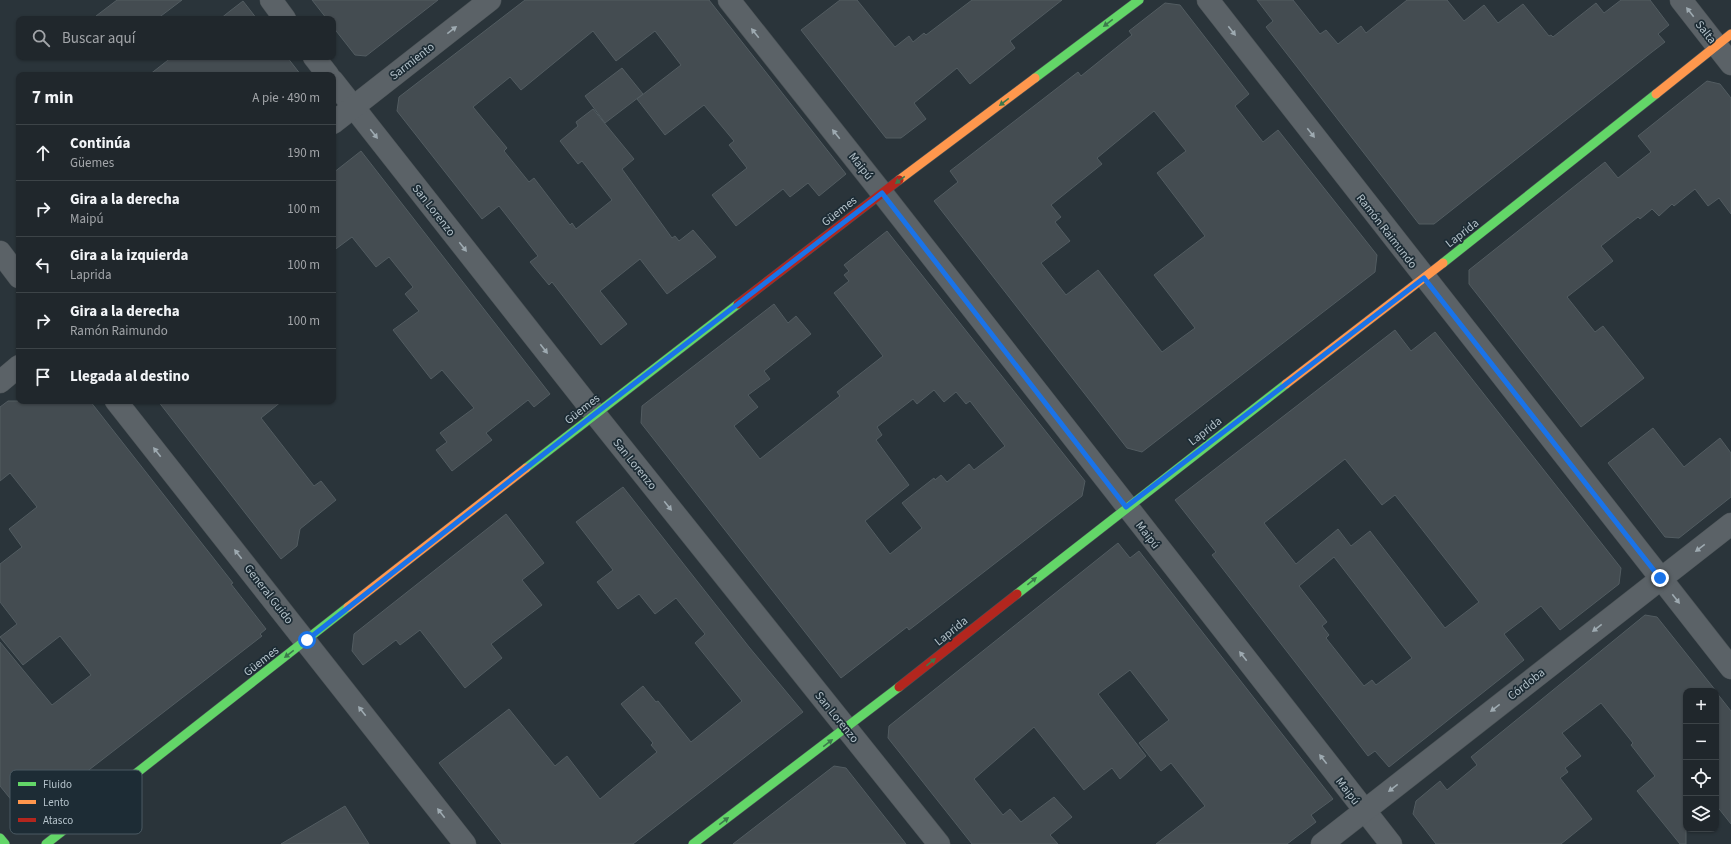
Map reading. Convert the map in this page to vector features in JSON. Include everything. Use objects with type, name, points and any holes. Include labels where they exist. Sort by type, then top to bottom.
[{"type":"street","points":[[270,0],[283,16]]},
{"type":"street","name":"Sarmiento","points":[[336,120],[490,0]]},
{"type":"street","name":"Maipú","points":[[728,0],[882,193],[1391,844]]},
{"type":"street","name":"Güemes","points":[[141,770],[595,414],[882,193],[1139,0]]},
{"type":"street","name":"Ramón Raimundo","points":[[1208,0],[1424,278],[1731,668]]},
{"type":"street","name":"Salta","points":[[1681,0],[1724,40],[1731,64]]},
{"type":"street","name":"Laprida","points":[[693,844],[846,729],[1126,507],[1424,278],[1724,40]]},
{"type":"street","points":[[316,60],[326,72]]},
{"type":"street","name":"San Lorenzo","points":[[336,85],[595,414],[939,844]]},
{"type":"street","points":[[0,252],[16,273]]},
{"type":"street","points":[[0,382],[16,369]]},
{"type":"street","name":"General Guido","points":[[118,404],[307,640],[465,844]]},
{"type":"street","name":"Córdoba","points":[[1322,844],[1660,578],[1731,524]]},
{"type":"street","name":"Güemes","points":[[46,844],[59,834]]},
{"type":"street","points":[[0,838],[5,844]]},
{"type":"building","points":[[117,0],[182,0],[161,16],[96,16]]},
{"type":"building","points":[[312,0],[438,0],[366,56],[355,55],[336,31],[336,16],[325,16]]},
{"type":"building","points":[[525,0],[709,0],[846,174],[819,196],[808,183],[790,197],[783,189],[736,226],[712,195],[747,168],[729,145],[734,141],[704,105],[665,135],[637,99],[681,65],[655,31],[616,61],[593,31],[521,90],[510,77],[473,107],[507,148],[504,151],[529,182],[534,178],[570,225],[572,223],[576,229],[612,200],[582,161],[578,164],[560,141],[578,126],[576,122],[593,109],[634,159],[622,169],[672,238],[675,236],[679,241],[693,230],[716,257],[667,294],[640,259],[600,291],[627,324],[601,345],[552,282],[549,285],[530,262],[538,256],[499,206],[482,219],[397,111],[399,97]]},
{"type":"building","points":[[840,0],[857,0],[895,47],[909,36],[913,42],[924,33],[926,35],[972,0],[1062,0],[1010,41],[1015,48],[970,84],[957,68],[914,103],[926,119],[901,138],[886,138],[801,30]]},
{"type":"building","points":[[1257,0],[1293,0],[1320,34],[1326,30],[1338,44],[1361,26],[1366,33],[1407,0],[1447,0],[1464,21],[1484,5],[1498,23],[1523,4],[1549,36],[1551,35],[1553,37],[1596,3],[1604,13],[1621,0],[1650,0],[1669,25],[1658,34],[1665,42],[1434,224],[1419,224],[1266,27],[1273,21]]},
{"type":"building","points":[[243,1],[255,16],[224,16]]},
{"type":"building","points":[[1165,3],[1180,5],[1249,94],[1235,106],[1263,142],[1278,130],[1377,255],[1375,272],[1142,452],[1127,448],[934,201],[958,182],[950,171],[1078,72],[1081,76],[1132,35],[1129,31]],"holes":[[[1154,111],[1186,151],[1157,173],[1205,236],[1154,275],[1195,328],[1162,352],[1098,270],[1066,295],[1041,263],[1070,241],[1055,222],[1061,217],[1051,205],[1102,164],[1097,158]]]},
{"type":"building","points":[[168,60],[289,60],[299,72],[153,72]]},
{"type":"building","points":[[622,68],[643,94],[605,123],[585,96]]},
{"type":"building","points":[[1707,81],[1720,84],[1731,98],[1731,214],[1719,198],[1708,206],[1695,189],[1674,206],[1672,204],[1659,216],[1652,209],[1640,219],[1638,217],[1601,246],[1613,261],[1567,297],[1595,332],[1603,326],[1644,378],[1581,427],[1469,284],[1469,270],[1605,162],[1618,178],[1651,152],[1638,136]]},
{"type":"building","points":[[361,151],[550,394],[534,407],[528,400],[486,433],[492,440],[452,471],[436,450],[447,442],[440,433],[474,408],[442,370],[431,379],[393,330],[419,311],[405,294],[413,287],[389,257],[376,267],[352,237],[336,249],[336,171]]},
{"type":"building","points":[[887,231],[1085,481],[1082,496],[909,630],[907,627],[841,678],[641,423],[642,406],[774,304],[788,323],[796,316],[811,334],[764,371],[770,379],[748,395],[758,407],[734,426],[760,459],[840,396],[837,392],[883,356],[834,293],[849,281],[844,275],[849,271],[844,265]],"holes":[[[934,390],[944,402],[956,392],[966,404],[970,401],[1005,446],[974,470],[969,464],[947,482],[941,475],[935,480],[934,478],[902,503],[922,528],[890,554],[865,521],[909,485],[876,440],[882,435],[877,427],[913,399],[917,404]]]},
{"type":"building","points":[[1395,330],[1411,351],[1435,332],[1621,568],[1619,584],[1560,630],[1541,606],[1504,634],[1524,660],[1389,767],[1375,751],[1368,756],[1212,555],[1216,552],[1175,500]],"holes":[[[1345,459],[1382,505],[1395,495],[1479,602],[1445,628],[1370,531],[1351,546],[1338,529],[1296,564],[1264,523]],[[1334,557],[1412,658],[1376,685],[1372,680],[1364,686],[1326,638],[1329,635],[1322,626],[1327,622],[1299,586]]]},
{"type":"building","points":[[8,401],[16,401],[16,404],[92,404],[233,583],[231,584],[266,629],[260,634],[262,636],[89,770],[10,770],[10,798],[0,786],[0,642],[52,705],[91,675],[60,636],[23,665],[0,637],[17,624],[0,602],[0,564],[22,547],[9,529],[37,507],[10,473],[0,481],[0,407]]},
{"type":"building","points":[[160,404],[278,404],[261,418],[314,486],[321,481],[336,500],[300,529],[297,546],[281,559]]},
{"type":"building","points":[[1653,428],[1684,467],[1720,438],[1731,453],[1731,497],[1679,538],[1665,537],[1608,463]]},
{"type":"building","points":[[623,487],[749,647],[803,712],[633,844],[502,844],[439,763],[509,709],[555,766],[567,756],[600,799],[657,752],[651,745],[653,743],[621,704],[643,686],[656,702],[658,701],[691,742],[742,701],[695,643],[705,634],[676,598],[655,614],[639,594],[618,609],[597,582],[613,570],[576,522]]},
{"type":"building","points":[[506,514],[544,563],[522,580],[542,605],[491,644],[502,658],[465,688],[420,630],[400,645],[396,640],[363,665],[352,651],[354,634]]},
{"type":"building","points":[[1118,543],[1130,558],[1139,551],[1333,799],[1311,815],[1316,822],[1287,844],[1156,844],[1205,806],[1171,763],[1161,771],[1139,743],[1169,720],[1130,670],[1098,694],[1146,756],[1120,779],[1112,768],[1084,790],[1034,727],[974,779],[1003,815],[1010,809],[1021,822],[1054,797],[1072,817],[1050,835],[1058,844],[972,844],[888,738],[889,726]]},
{"type":"building","points":[[1645,615],[1657,617],[1714,688],[1683,688],[1683,832],[1686,832],[1686,844],[1680,844],[1637,791],[1655,776],[1631,745],[1633,743],[1601,703],[1562,733],[1581,756],[1565,768],[1568,772],[1560,778],[1592,819],[1561,844],[1436,844],[1413,814],[1416,801],[1440,781],[1447,790],[1477,765],[1471,757]]},
{"type":"building","points":[[1719,696],[1731,711],[1731,824],[1719,809]]},
{"type":"building","points":[[834,766],[846,768],[906,844],[733,844]]},
{"type":"building","points":[[345,806],[369,844],[281,844]]},
{"type":"traffic: fast","points":[[1035,78],[1139,0]]},
{"type":"traffic: fast","points":[[1443,263],[1656,94]]},
{"type":"traffic: fast","points":[[526,468],[738,304]]},
{"type":"traffic: fast","points":[[1017,594],[1286,384]]},
{"type":"traffic: fast","points":[[140,770],[348,607]]},
{"type":"traffic: fast","points":[[693,844],[899,687]]},
{"type":"traffic: fast","points":[[46,844],[59,834]]},
{"type":"traffic: fast","points":[[0,838],[5,844]]},
{"type":"traffic: slow","points":[[1656,94],[1731,34]]},
{"type":"traffic: slow","points":[[899,180],[1035,78]]},
{"type":"traffic: slow","points":[[1286,384],[1443,263]]},
{"type":"traffic: slow","points":[[348,607],[526,468]]},
{"type":"traffic: jam","points":[[738,304],[899,180]]},
{"type":"traffic: jam","points":[[899,687],[1017,594]]},
{"type":"route","points":[[307,640],[595,414],[882,193],[1126,507],[1424,278],[1660,578]]}]
